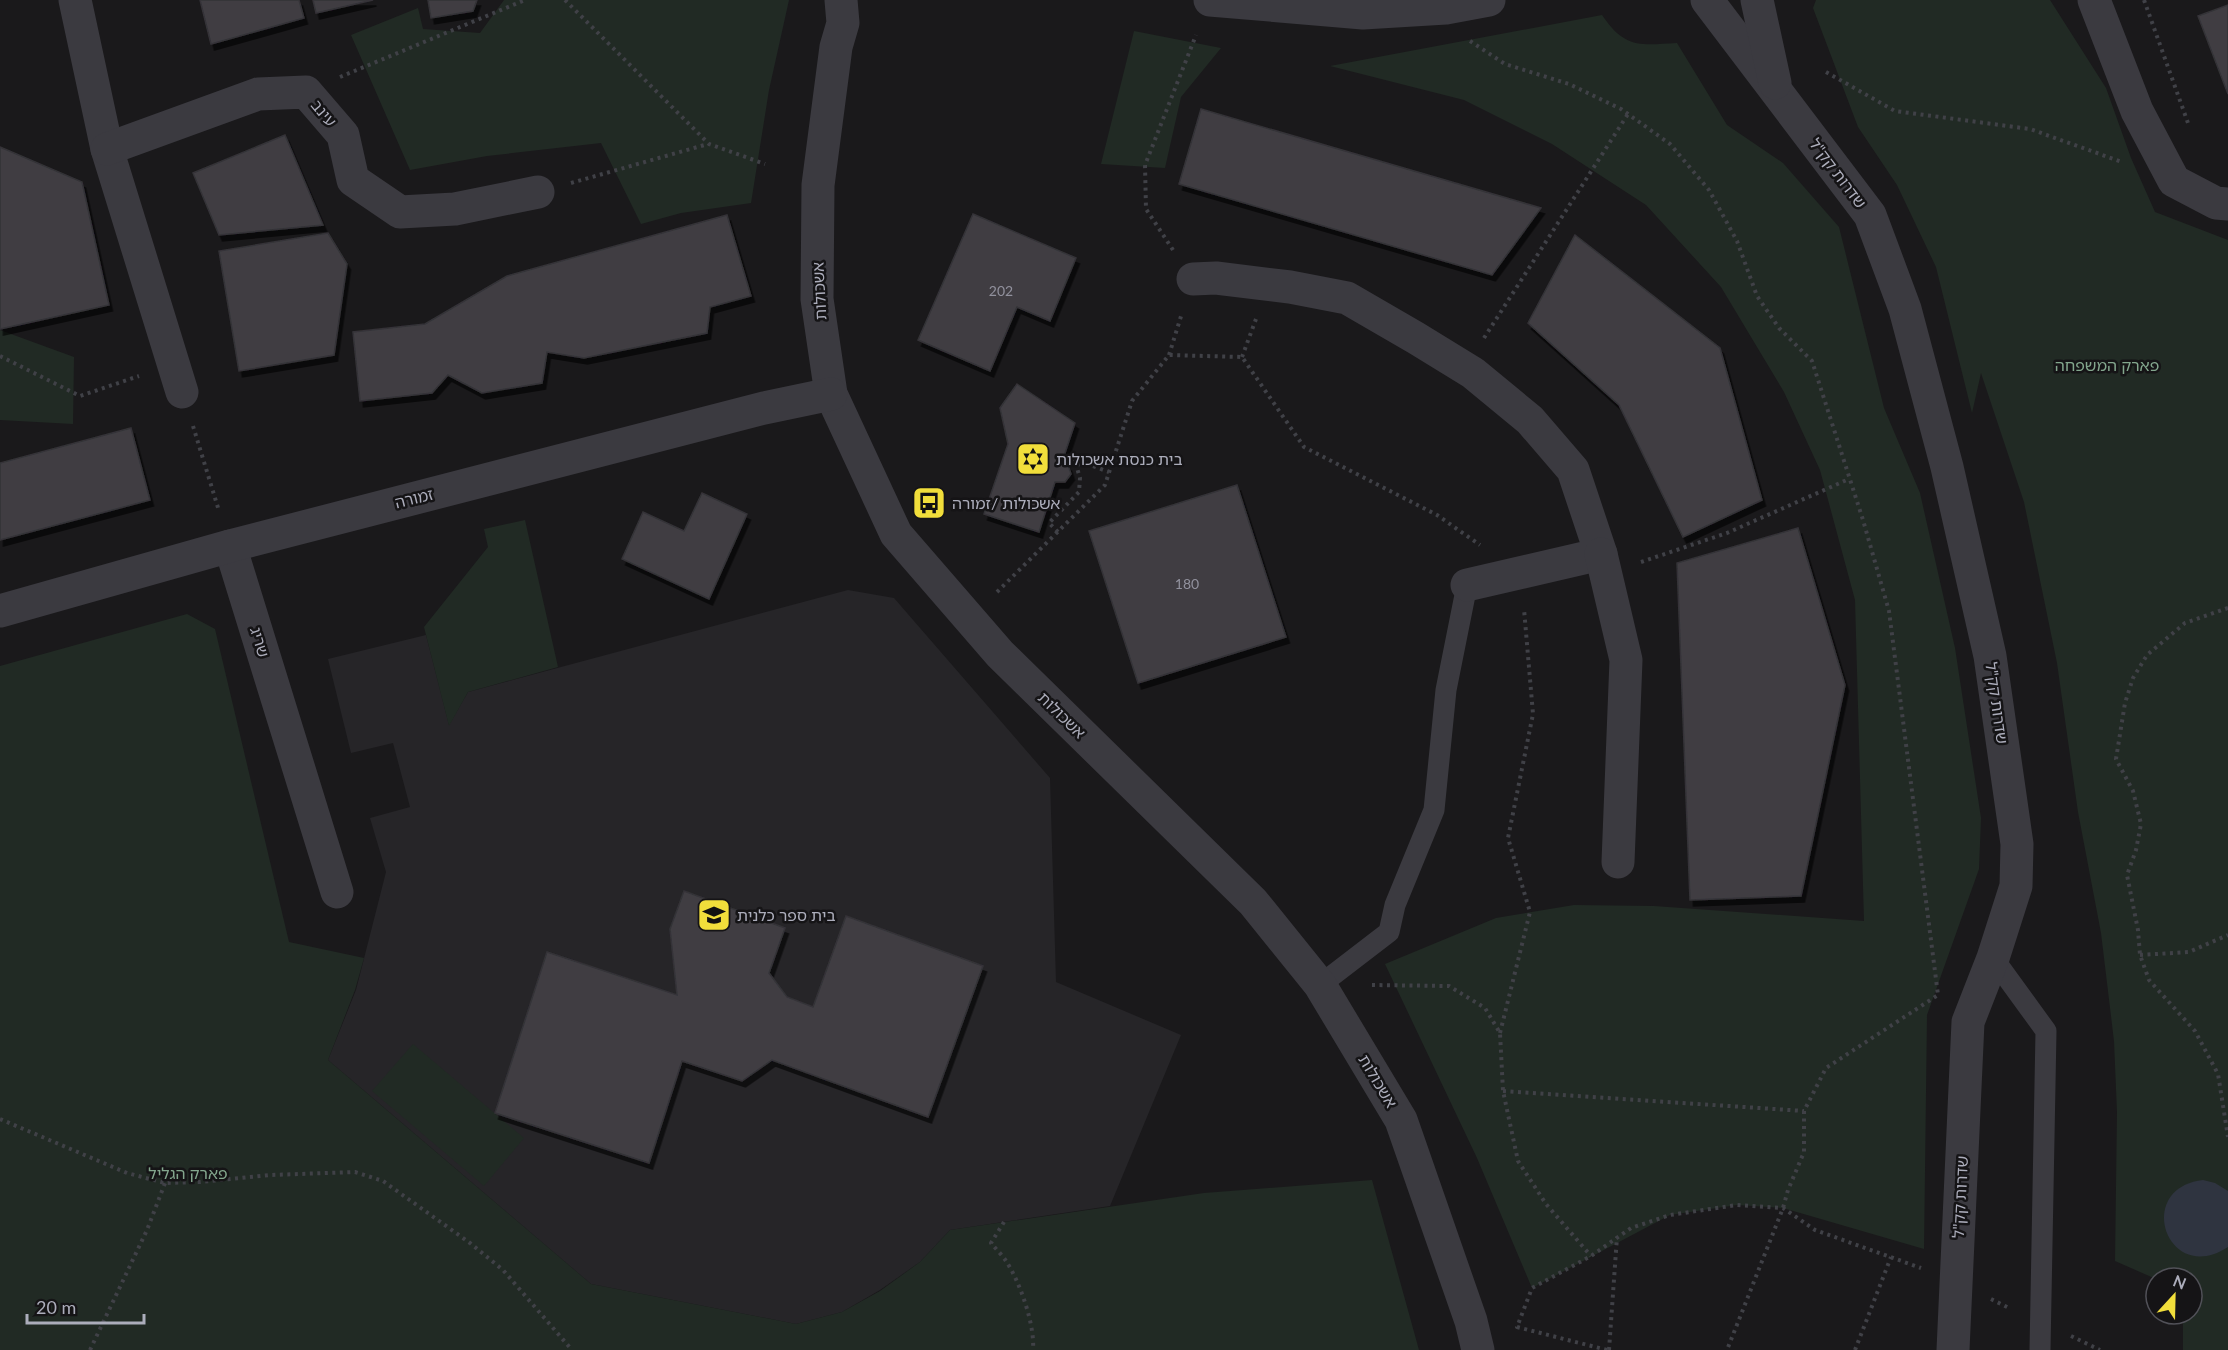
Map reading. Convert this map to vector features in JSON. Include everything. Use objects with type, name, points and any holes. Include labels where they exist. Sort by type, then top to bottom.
[{"type":"street","points":[[1210,0],[1363,13],[1446,8],[1490,0]]},
{"type":"street","name":"שדרות קק\"ל","points":[[1707,0],[1870,215],[1905,309],[1947,467],[1990,656],[2017,844],[2016,886],[1993,958],[1968,1022],[1953,1350]]},
{"type":"street","points":[[1757,0],[1778,93]]},
{"type":"street","points":[[2094,0],[2137,111],[2174,181],[2216,203],[2228,204]]},
{"type":"street","points":[[74,1],[107,149],[178,378]]},
{"type":"street","name":"אשכולות","points":[[848,8],[836,47],[818,185],[817,299],[831,394],[896,534],[1000,654],[1253,902],[1320,985],[1401,1120],[1471,1321],[1478,1350]]},
{"type":"street","name":"עינב","points":[[107,149],[258,94],[306,92],[343,135],[353,180],[400,212],[455,209],[538,192]]},
{"type":"street","points":[[1193,279],[1216,278],[1290,286],[1347,298],[1465,368],[1530,420],[1573,470],[1603,564],[1626,660],[1618,862]]},
{"type":"street","name":"זמורה","points":[[0,611],[230,546],[765,408],[831,394]]},
{"type":"street","name":"שריג","points":[[230,546],[337,892]]},
{"type":"street","points":[[1467,585],[1521,573],[1603,564]]},
{"type":"lane","points":[[1320,985],[1389,932],[1395,905],[1434,810],[1446,690],[1467,585]]},
{"type":"lane","points":[[1993,958],[2046,1031],[2040,1350]]},
{"type":"path","points":[[306,92],[525,0]]},
{"type":"path","points":[[565,0],[709,144],[765,164]]},
{"type":"path","points":[[2144,0],[2188,124]]},
{"type":"path","points":[[997,592],[1105,485],[1132,401],[1169,355],[1193,279],[1146,210],[1145,165],[1196,35]]},
{"type":"path","points":[[1465,37],[1505,64],[1569,84],[1628,114],[1670,144],[1709,190],[1737,241],[1757,296],[1779,328],[1812,361],[1863,520],[1889,611],[1938,995],[1826,1068],[1804,1111],[1804,1152],[1727,1350]]},
{"type":"path","points":[[1826,72],[1895,111],[2030,129],[2174,181]]},
{"type":"path","points":[[1465,368],[1628,114]]},
{"type":"path","points":[[538,192],[709,144]]},
{"type":"path","points":[[1169,355],[1242,357],[1304,447],[1437,515],[1521,573],[1533,714],[1508,838],[1530,912],[1500,1033],[1503,1091],[1518,1161],[1546,1204],[1591,1256]]},
{"type":"path","points":[[0,356],[80,396],[178,378],[230,546]]},
{"type":"path","points":[[1065,455],[1109,472]]},
{"type":"path","points":[[1058,532],[1049,523],[1079,492],[1080,478],[1077,468],[1079,461]]},
{"type":"path","points":[[1603,564],[1727,532],[1849,479]]},
{"type":"path","points":[[2228,608],[2185,623],[2147,655],[2133,678],[2125,703],[2116,759],[2133,791],[2141,824],[2136,850],[2127,875],[2138,930],[2140,955],[2148,980],[2195,1031],[2218,1074],[2228,1137]]},
{"type":"path","points":[[2140,955],[2189,952],[2228,935]]},
{"type":"path","points":[[1363,985],[1449,986],[1485,1008],[1500,1033]]},
{"type":"path","points":[[1503,1091],[1804,1111]]},
{"type":"path","points":[[0,1119],[127,1173],[165,1183],[271,1175],[356,1172],[383,1181],[461,1236],[503,1270],[572,1350]]},
{"type":"path","points":[[90,1350],[147,1230],[165,1183]]},
{"type":"path","points":[[1617,1237],[1608,1350],[1518,1327],[1532,1288],[1591,1256],[1617,1237],[1631,1228],[1670,1215],[1737,1205],[1783,1208],[1815,1230],[1922,1268]]},
{"type":"path","points":[[1004,1222],[991,1244],[1006,1261],[1016,1281],[1031,1326],[1033,1350]]},
{"type":"path","points":[[1855,1350],[1891,1257]]},
{"type":"path","points":[[1989,1299],[2019,1312]]},
{"type":"path","points":[[2068,1335],[2100,1350]]},
{"type":"shaded area","name":"בית ספר כלנית","points":[[848,590],[894,598],[1050,778],[1056,982],[1181,1035],[1110,1206],[950,1230],[920,1262],[880,1290],[842,1312],[796,1324],[591,1284],[328,1060],[356,990],[386,872],[370,818],[410,807],[393,743],[351,753],[328,659],[426,635],[449,725],[468,692]]},
{"type":"green space","points":[[504,0],[789,0],[769,90],[751,203],[681,213],[641,224],[601,143],[487,156],[410,170],[351,35],[418,8],[423,29],[480,33]]},
{"type":"green space","name":"פארק המשפחה","points":[[1816,0],[2050,0],[2106,88],[2131,158],[2155,212],[2228,240],[2228,1350],[2183,1350],[2183,1326],[2204,1326],[2204,1266],[2144,1266],[2144,1274],[2115,1261],[2117,1112],[2114,1041],[2101,933],[2078,812],[2057,663],[2024,502],[1981,373],[1972,413],[1936,267],[1897,185],[1858,127],[1813,8]]},
{"type":"green space","points":[[1602,15],[1618,34],[1634,42],[1677,43],[1727,125],[1783,163],[1839,227],[1884,408],[1920,493],[1955,648],[1981,818],[1979,869],[1927,1015],[1924,1249],[1783,1208],[1737,1205],[1670,1215],[1532,1288],[1477,1158],[1385,964],[1496,918],[1574,905],[1654,906],[1864,921],[1855,600],[1820,470],[1784,392],[1721,287],[1646,205],[1552,144],[1464,100],[1330,66]]},
{"type":"green space","points":[[1134,31],[1221,48],[1181,97],[1165,168],[1101,164]]},
{"type":"green space","points":[[0,330],[74,357],[73,424],[0,420]]},
{"type":"green space","points":[[525,520],[558,667],[468,692],[449,726],[424,627],[488,547],[484,529]]},
{"type":"green space","name":"פארק הגליל","points":[[187,614],[215,629],[289,942],[364,958],[355,990],[328,1060],[591,1284],[796,1324],[842,1312],[880,1291],[920,1262],[950,1230],[1204,1193],[1372,1180],[1419,1350],[0,1350],[0,666]]},
{"type":"green space","points":[[413,1044],[524,1138],[484,1186],[372,1091]]},
{"type":"water","points":[[2203,1180],[2215,1183],[2228,1191],[2228,1247],[2207,1256],[2189,1255],[2175,1245],[2166,1232],[2164,1215],[2169,1199],[2181,1187]]},
{"type":"building","points":[[200,0],[299,0],[304,18],[211,44]]},
{"type":"building","points":[[313,0],[373,0],[316,13]]},
{"type":"building","points":[[428,0],[477,0],[473,11],[431,18]]},
{"type":"building","points":[[2228,5],[2228,94],[2198,16]]},
{"type":"building","points":[[1201,109],[1541,208],[1492,275],[1179,184]]},
{"type":"building","points":[[285,135],[323,225],[219,235],[193,173]]},
{"type":"building","points":[[0,147],[82,182],[109,305],[0,329]]},
{"type":"building","points":[[973,214],[1076,258],[1050,321],[1017,307],[990,371],[918,340]]},
{"type":"building","points":[[727,215],[751,296],[710,307],[707,333],[584,358],[547,352],[542,383],[482,393],[448,375],[432,393],[360,401],[353,332],[425,324],[507,276]]},
{"type":"building","points":[[328,233],[347,264],[334,355],[239,371],[219,251]]},
{"type":"building","points":[[1575,235],[1720,348],[1762,500],[1683,537],[1619,405],[1528,323]]},
{"type":"building","name":"בית כנסת אשכולות","points":[[1017,384],[1075,423],[1062,462],[1068,465],[1071,474],[1065,482],[1055,482],[1039,532],[984,514],[1008,444],[1000,408]]},
{"type":"building","points":[[131,428],[150,500],[0,540],[0,463]]},
{"type":"building","points":[[1237,485],[1286,637],[1138,683],[1089,531]]},
{"type":"building","points":[[702,493],[747,514],[709,599],[622,559],[643,512],[684,531]]},
{"type":"building","points":[[1798,528],[1845,685],[1801,896],[1690,900],[1677,563]]},
{"type":"building","points":[[684,891],[785,928],[769,973],[787,997],[813,1007],[846,916],[983,966],[928,1117],[772,1060],[742,1081],[682,1061],[649,1163],[495,1113],[547,952],[677,995],[670,929]]},
{"type":"place","name":"בית כנסת אשכולות","points":[[1033,459]]},
{"type":"place","name":"אשכולות /זמורה","points":[[929,503]]},
{"type":"place","name":"בית ספר כלנית","points":[[714,915]]}]
